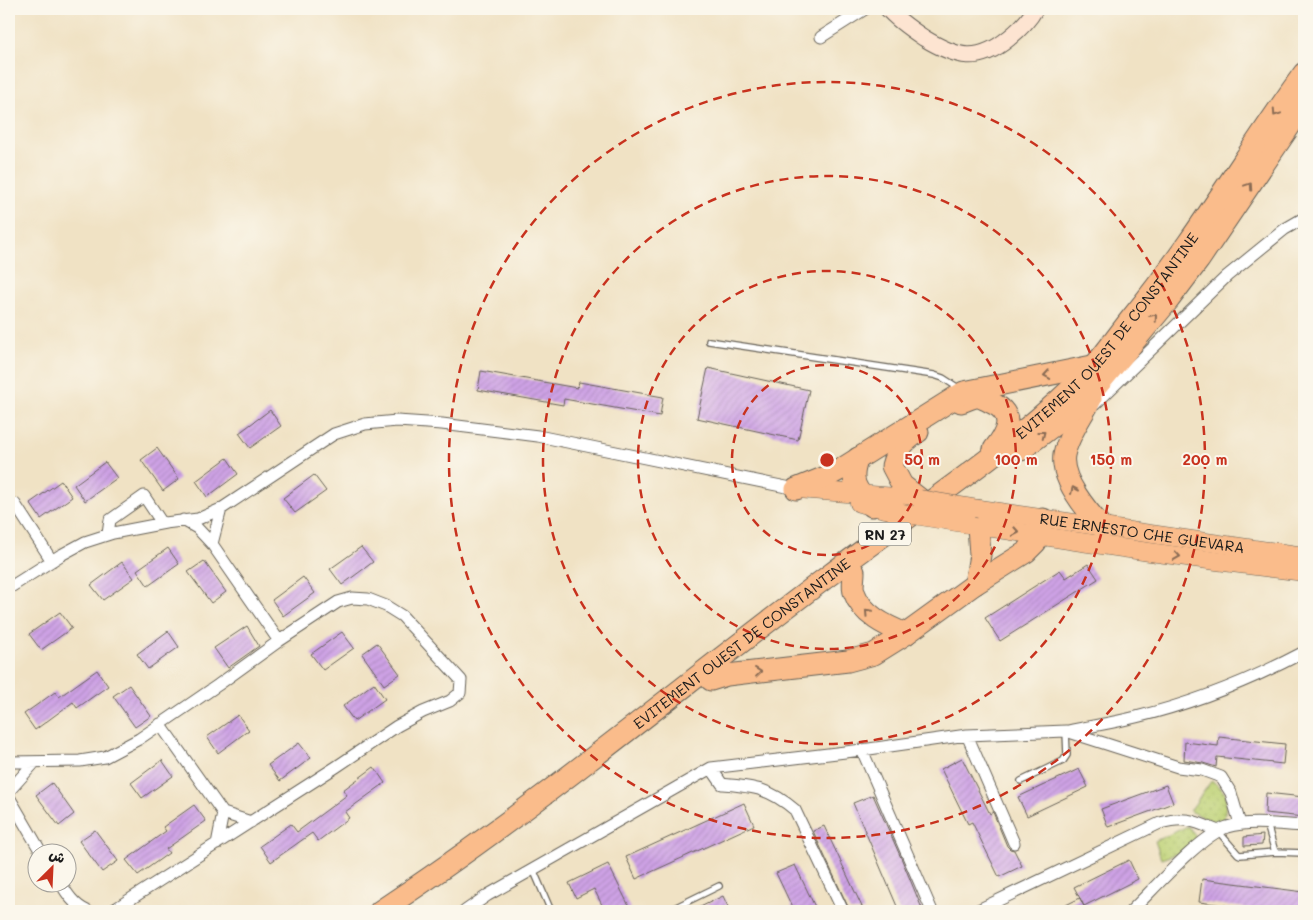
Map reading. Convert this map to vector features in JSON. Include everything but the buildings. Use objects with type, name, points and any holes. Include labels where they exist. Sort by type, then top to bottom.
[{"type":"highway","name":"EVITEMENT OUEST DE CONSTANTINE","points":[[398,911],[513,829],[854,572],[1000,467],[1062,419],[1096,375],[1304,73]]},
{"type":"highway","name":"EVITEMENT OUEST DE CONSTANTINE","points":[[380,911],[422,884],[496,829],[838,568],[982,465],[1046,412],[1096,375],[1168,301],[1304,105]]},
{"type":"highway","points":[[796,488],[828,476],[964,392],[1077,370],[1096,375],[1082,417],[1072,434],[1064,457],[1076,497],[1103,528]]},
{"type":"highway","points":[[920,499],[902,486],[896,476],[892,466],[897,450],[908,439],[961,402],[977,397],[995,404],[1003,410],[1007,418],[1004,436],[982,465]]},
{"type":"highway","points":[[858,458],[853,470],[854,482],[865,499]]},
{"type":"highway","points":[[974,584],[980,555],[975,520]]},
{"type":"highway","points":[[710,680],[728,675],[848,661],[874,654],[906,634],[974,584],[1026,552],[1032,547],[1040,528]]},
{"type":"highway","points":[[854,572],[854,592],[861,604],[884,626],[906,634]]},
{"type":"main road","points":[[796,488],[865,499],[920,499],[975,520]]},
{"type":"main road","points":[[865,499],[902,513],[975,520]]},
{"type":"main road","name":"RUE ERNESTO CHE GUEVARA","points":[[975,520],[1040,528],[1103,528],[1304,556]]},
{"type":"main road","points":[[1040,528],[1236,564],[1304,572]]},
{"type":"street","points":[[821,37],[864,9]]},
{"type":"street","points":[[888,9],[918,34],[940,47],[960,54],[976,55],[988,53],[1016,33],[1035,9]]},
{"type":"street","points":[[1082,417],[1227,276],[1285,229],[1304,218]]},
{"type":"street","points":[[9,588],[52,560],[85,542],[108,534],[162,523],[198,519],[221,509],[334,434],[365,424],[397,421],[442,424],[538,436],[796,488]]},
{"type":"street","points":[[108,534],[110,520],[144,496],[162,523]]},
{"type":"street","points":[[15,504],[52,560]]},
{"type":"street","points":[[212,544],[221,509]]},
{"type":"street","points":[[183,520],[197,528],[212,544],[279,641]]},
{"type":"street","points":[[9,762],[80,761],[105,757],[139,739],[338,602],[352,598],[368,599],[386,606],[402,616],[461,680],[460,693],[450,701],[423,712],[397,726],[112,911]]},
{"type":"street","points":[[464,911],[488,894],[711,768],[967,735],[1066,731],[1137,717],[1226,689],[1304,652]]},
{"type":"street","points":[[160,724],[223,814],[250,822]]},
{"type":"street","points":[[1066,731],[1178,767],[1202,770],[1221,777],[1231,793],[1240,824]]},
{"type":"street","points":[[967,735],[1014,843]]},
{"type":"street","points":[[862,750],[932,911]]},
{"type":"street","points":[[9,791],[35,762]]},
{"type":"street","points":[[711,768],[722,784],[767,790],[795,810],[843,911]]},
{"type":"street","points":[[9,797],[35,842]]},
{"type":"street","points":[[217,844],[223,814]]},
{"type":"street","points":[[976,911],[1160,823],[1174,819],[1191,820],[1218,832]]},
{"type":"street","points":[[1131,911],[1195,848],[1218,832],[1240,824],[1304,826]]},
{"type":"street","points":[[66,892],[79,907],[87,911]]},
{"type":"street","points":[[1144,899],[1144,911]]},
{"type":"lane","points":[[709,341],[934,375],[943,378],[964,392]]},
{"type":"lane","points":[[1021,781],[1062,761],[1067,755],[1066,731]]},
{"type":"lane","points":[[1267,824],[1275,852]]},
{"type":"lane","points":[[1218,832],[1238,854],[1304,853]]},
{"type":"lane","points":[[533,869],[551,911]]},
{"type":"lane","points":[[668,911],[719,886]]},
{"type":"green space","points":[[1212,780],[1226,794],[1226,804],[1224,819],[1212,821],[1190,811]]},
{"type":"green space","points":[[1188,826],[1195,835],[1195,848],[1161,859],[1155,841]]}]
